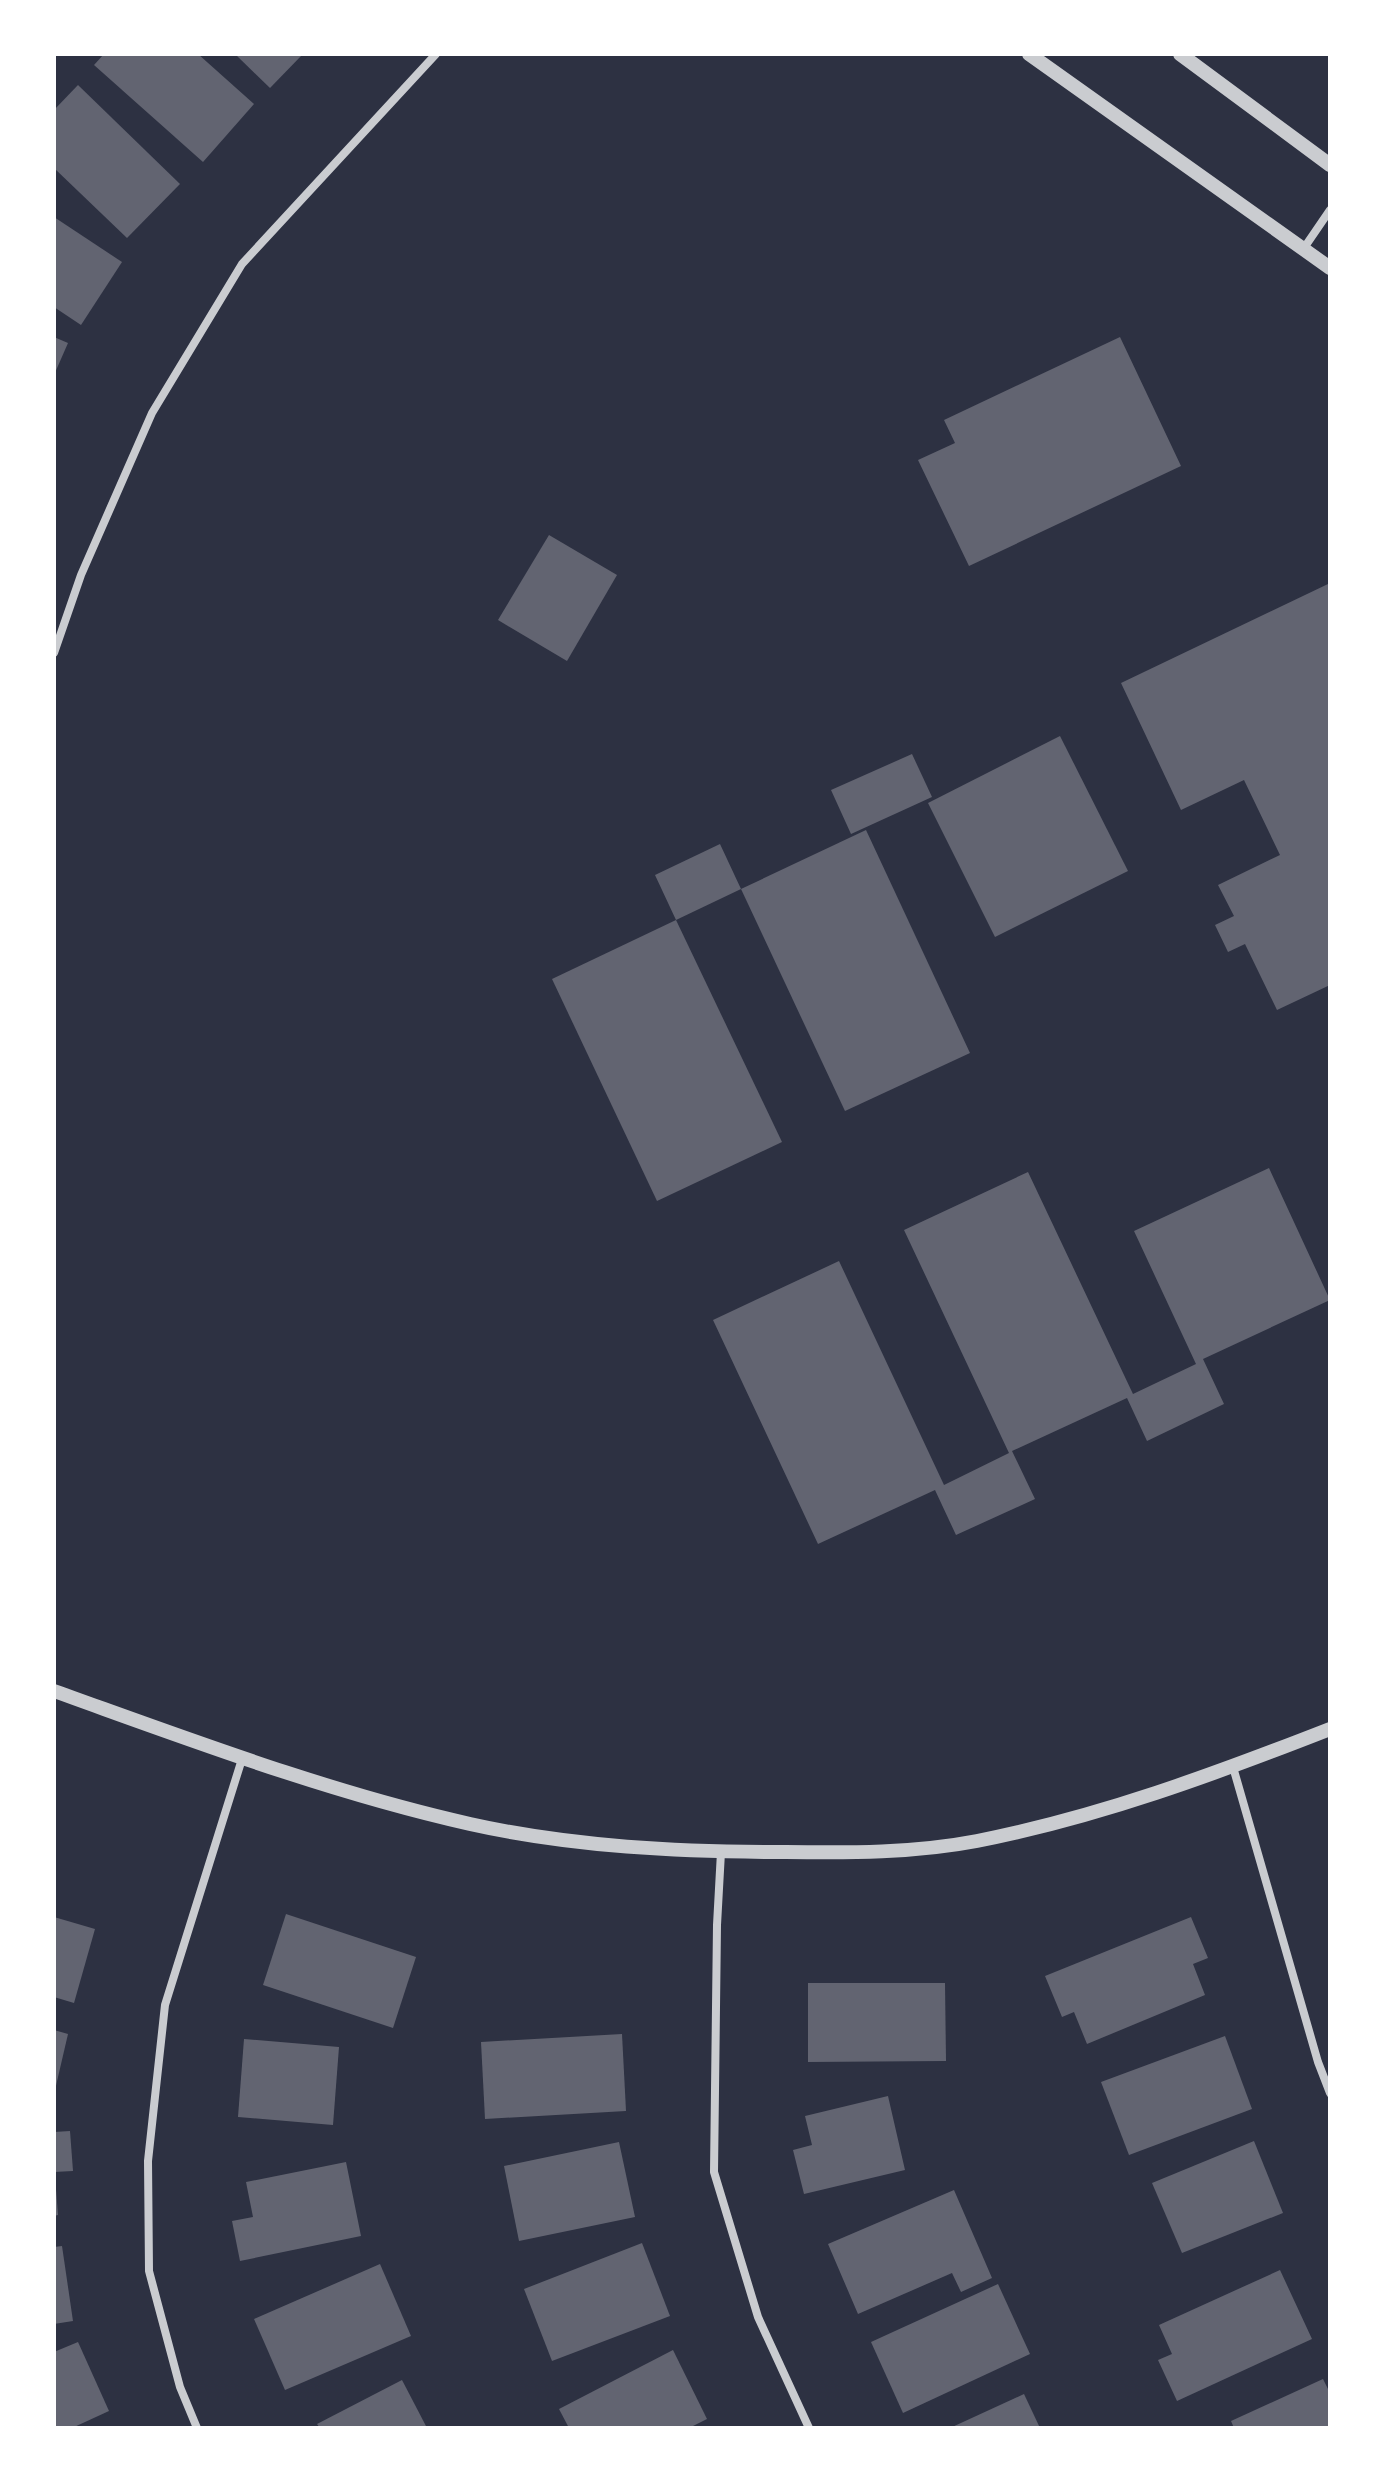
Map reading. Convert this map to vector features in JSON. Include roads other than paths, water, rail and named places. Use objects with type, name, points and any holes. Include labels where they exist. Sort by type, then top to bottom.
[{"type":"street","points":[[54,653],[81,575],[152,413],[242,264],[436,54]]},
{"type":"street","points":[[1029,54],[1330,268]]},
{"type":"street","points":[[1180,54],[1330,165]]},
{"type":"street","points":[[1304,248],[1330,210]]},
{"type":"street","points":[[54,1691],[242,1759],[472,1825],[600,1845],[721,1852],[865,1853],[975,1841],[1106,1810],[1233,1767],[1330,1729]]},
{"type":"street","points":[[197,2428],[180,2387],[149,2271],[148,2161],[165,2005],[242,1759]]},
{"type":"street","points":[[1233,1767],[1318,2062],[1330,2093]]},
{"type":"street","points":[[721,1852],[717,1925],[714,2172],[758,2317],[809,2428]]}]
